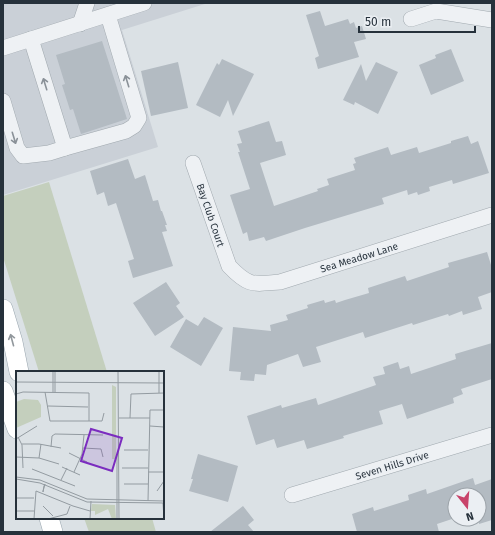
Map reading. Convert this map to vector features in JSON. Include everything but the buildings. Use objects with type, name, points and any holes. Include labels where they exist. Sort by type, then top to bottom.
[{"type":"main road","points":[[3,309],[13,342],[19,371]]},
{"type":"main road","points":[[3,391],[16,426]]},
{"type":"main road","points":[[49,519],[53,532]]},
{"type":"street","points":[[80,24],[87,3]]},
{"type":"street","points":[[3,48],[144,3]]},
{"type":"street","points":[[411,19],[436,11],[492,20]]},
{"type":"street","points":[[3,101],[17,148],[23,156],[49,153],[126,131],[134,126],[139,118],[108,15]]},
{"type":"street","points":[[31,39],[65,148]]},
{"type":"street","name":"Bay Club Court","points":[[193,163],[229,266]]},
{"type":"street","name":"Sea Meadow Lane","points":[[229,266],[240,278],[254,284],[280,282],[492,215]]},
{"type":"street","name":"Seven Hills Drive","points":[[292,494],[492,435]]},
{"type":"shaded area","points":[[3,3],[208,3],[122,30],[158,147],[3,195]]},
{"type":"green space","points":[[49,182],[107,371],[39,371],[3,257],[3,196]]},
{"type":"green space","points":[[84,519],[152,519],[156,532],[89,532]]}]
